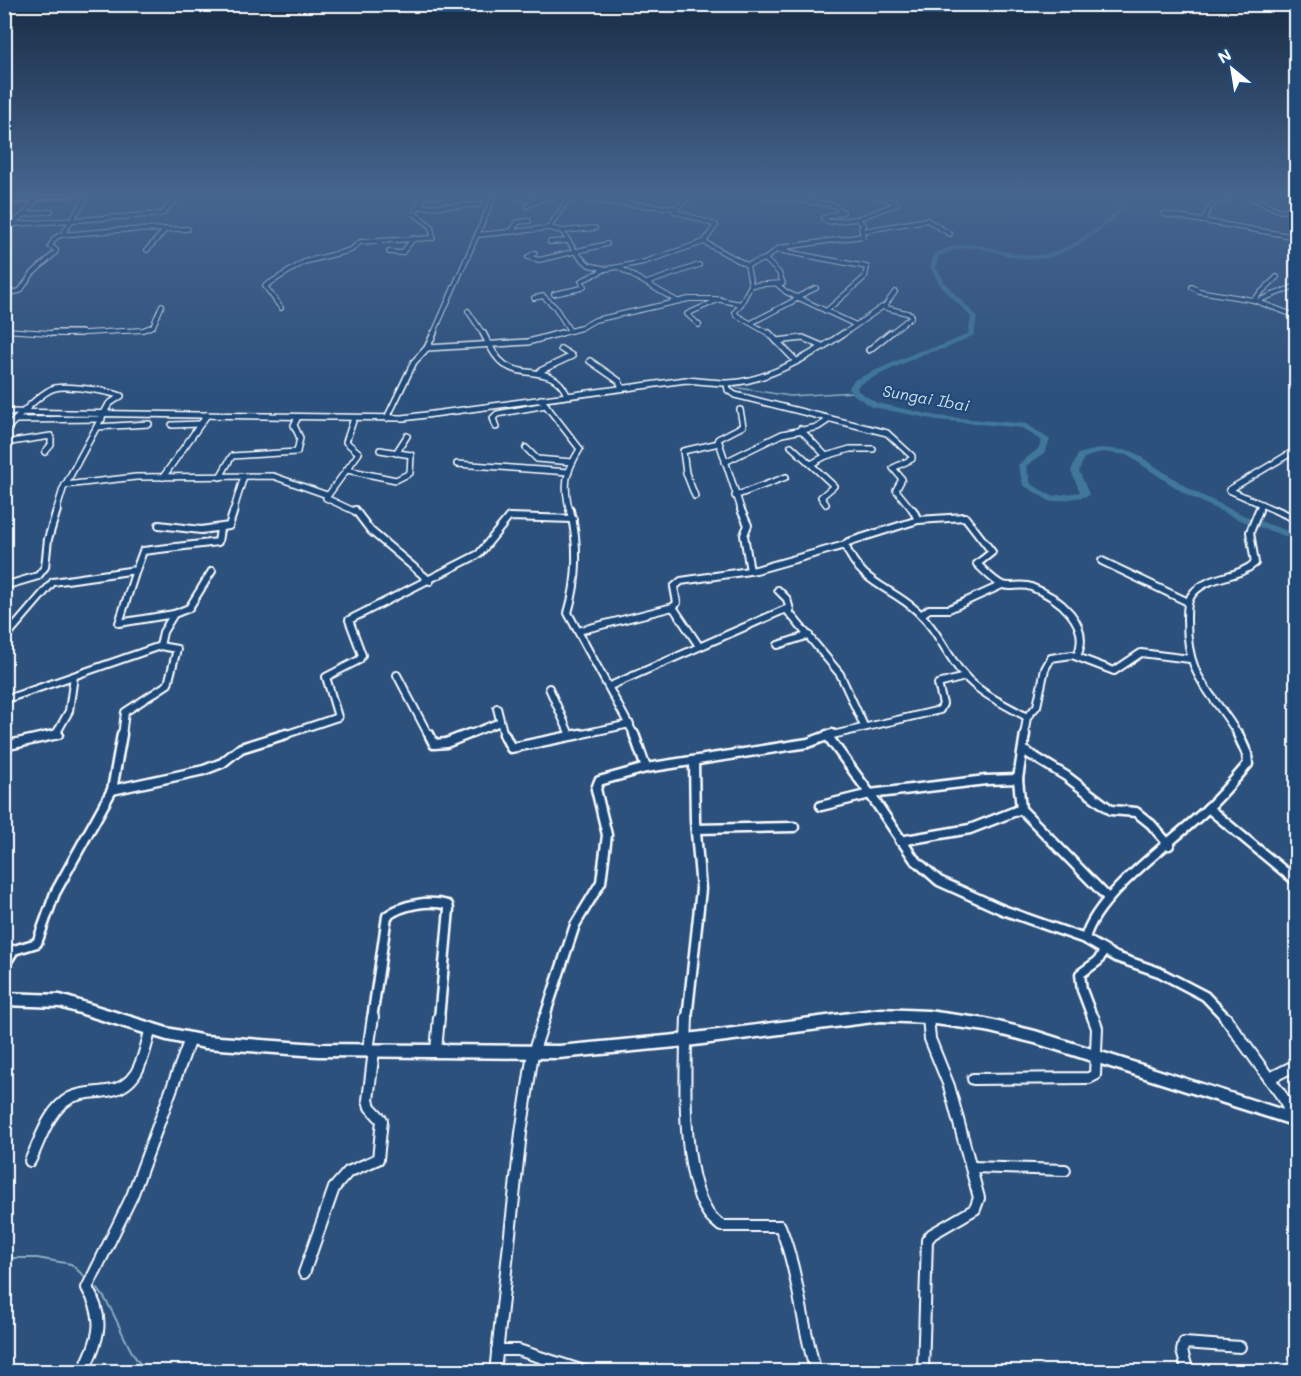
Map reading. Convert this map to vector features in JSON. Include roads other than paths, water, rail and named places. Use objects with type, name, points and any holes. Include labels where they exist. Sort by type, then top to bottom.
[{"type":"street","points":[[4,294],[20,291],[33,272],[49,258]]},
{"type":"street","points":[[281,308],[265,286],[304,262],[318,258]]},
{"type":"street","points":[[387,418],[414,362],[427,348],[467,258]]},
{"type":"street","points":[[581,258],[604,270]]},
{"type":"street","points":[[554,294],[584,287],[581,281],[604,270],[655,258]]},
{"type":"street","points":[[734,258],[747,265],[765,259],[783,283],[751,285]]},
{"type":"street","points":[[820,258],[867,267],[864,277],[826,311]]},
{"type":"street","points":[[647,283],[699,265]]},
{"type":"street","points":[[747,265],[751,285],[749,295],[735,314],[753,322],[777,341],[778,348],[795,360]]},
{"type":"street","points":[[618,267],[677,301]]},
{"type":"street","points":[[1255,301],[1277,278]]},
{"type":"street","points":[[777,284],[798,297],[856,325]]},
{"type":"street","points":[[1255,301],[1296,286]]},
{"type":"street","points":[[1192,287],[1199,291],[1255,301],[1296,316]]},
{"type":"street","points":[[753,322],[816,288]]},
{"type":"street","points":[[727,386],[769,373],[824,347],[884,307],[896,292]]},
{"type":"street","points":[[534,298],[543,296],[555,307],[570,331]]},
{"type":"street","points":[[427,348],[528,342],[570,331],[595,320],[641,312],[677,301],[720,299],[741,304]]},
{"type":"street","points":[[699,325],[687,314],[720,299]]},
{"type":"street","points":[[4,330],[64,334],[143,330],[153,326],[162,305]]},
{"type":"street","points":[[869,350],[912,316],[884,307]]},
{"type":"street","points":[[1287,312],[1296,309]]},
{"type":"street","points":[[468,311],[481,325],[490,344],[504,364],[522,372],[540,371],[572,356],[561,349]]},
{"type":"street","points":[[777,341],[803,338],[824,347]]},
{"type":"street","points":[[590,362],[619,381],[622,388]]},
{"type":"street","points":[[540,371],[564,388],[567,395]]},
{"type":"street","points":[[496,427],[494,418],[497,414],[567,395],[686,380],[727,386],[745,397],[887,433],[912,456],[912,459],[893,468],[902,481],[896,486],[896,490],[918,516],[918,520]]},
{"type":"street","points":[[4,432],[18,416],[54,388],[98,390],[121,396],[111,402],[65,485],[48,539],[45,567],[38,576],[4,586]]},
{"type":"street","points":[[4,412],[18,416],[207,415],[352,420],[412,417],[544,402]]},
{"type":"street","points":[[544,402],[580,449],[572,462],[564,488],[573,519],[576,586],[568,611],[630,724],[646,768]]},
{"type":"street","points":[[741,410],[742,426],[721,436],[719,443],[735,496],[748,525],[744,535],[750,571]]},
{"type":"street","points":[[163,477],[207,415]]},
{"type":"street","points":[[18,416],[103,416]]},
{"type":"street","points":[[725,462],[778,436],[800,429],[822,426],[830,418]]},
{"type":"street","points":[[220,477],[232,456],[297,452],[300,438],[297,419]]},
{"type":"street","points":[[327,495],[359,453],[347,444],[352,420]]},
{"type":"street","points":[[172,424],[202,422]]},
{"type":"street","points":[[97,427],[149,424]]},
{"type":"street","points":[[800,429],[826,456]]},
{"type":"street","points":[[4,443],[51,436],[51,445],[45,452]]},
{"type":"street","points":[[396,453],[407,436]]},
{"type":"street","points":[[695,496],[686,473],[683,450],[719,443]]},
{"type":"street","points":[[791,446],[834,486],[820,497],[826,504]]},
{"type":"street","points":[[526,448],[537,459],[572,462]]},
{"type":"street","points":[[811,465],[826,456],[850,449],[873,449]]},
{"type":"street","points":[[347,470],[400,479],[410,473],[412,458],[409,455],[380,450]]},
{"type":"street","points":[[1296,450],[1230,490],[1296,519]]},
{"type":"street","points":[[457,464],[568,472]]},
{"type":"street","points":[[159,525],[192,530],[220,529],[230,525],[244,476]]},
{"type":"street","points":[[65,485],[163,477],[279,476],[327,495],[328,499],[354,509],[371,531],[430,581]]},
{"type":"street","points":[[735,496],[786,477]]},
{"type":"street","points":[[1084,939],[1088,925],[1108,898],[1209,808],[1246,769],[1248,756],[1244,743],[1204,689],[1190,659],[1187,631],[1188,602],[1192,595],[1207,583],[1244,571],[1255,563],[1251,527],[1260,504]]},
{"type":"street","points":[[112,790],[158,782],[204,770],[222,763],[241,748],[338,717],[326,676],[359,660],[362,655],[350,628],[349,620],[430,581],[483,551],[487,542],[508,517],[573,519]]},
{"type":"street","points":[[578,631],[673,607],[677,603],[674,587],[678,583],[750,571],[845,545],[848,542],[918,520],[965,517],[992,552],[977,564],[1002,585]]},
{"type":"street","points":[[212,571],[189,608],[174,614],[119,623],[143,551],[218,542],[220,529]]},
{"type":"street","points":[[845,545],[849,558],[861,576],[921,615],[965,677],[979,690],[1028,717]]},
{"type":"street","points":[[1102,561],[1188,602]]},
{"type":"street","points":[[38,576],[53,582],[136,570]]},
{"type":"street","points":[[5,638],[53,582]]},
{"type":"street","points":[[921,615],[929,609],[950,609],[1002,585],[1030,586],[1070,610],[1075,617],[1082,645],[1077,656]]},
{"type":"street","points":[[778,590],[787,599],[790,610],[842,675],[864,726]]},
{"type":"street","points":[[673,607],[699,646]]},
{"type":"street","points":[[610,686],[782,609],[790,610]]},
{"type":"street","points":[[160,646],[163,632],[174,614]]},
{"type":"street","points":[[778,645],[809,635]]},
{"type":"street","points":[[4,700],[160,646],[177,649],[170,681],[124,712],[117,771],[112,790],[55,894],[37,943],[14,950],[4,966]]},
{"type":"street","points":[[1108,898],[1022,809],[1018,779],[1028,717],[1037,706],[1048,661],[1058,655],[1077,656],[1114,671],[1141,653],[1190,659]]},
{"type":"street","points":[[397,675],[434,744],[446,743],[500,722]]},
{"type":"street","points":[[4,746],[58,735],[69,711],[74,676]]},
{"type":"street","points":[[495,1371],[521,1133],[533,1053],[575,925],[601,882],[608,842],[596,789],[599,781],[646,768],[808,742],[864,726],[940,710],[943,704],[938,684],[965,677]]},
{"type":"street","points":[[549,688],[570,735]]},
{"type":"street","points":[[498,708],[500,722],[510,748],[630,724]]},
{"type":"street","points":[[827,735],[918,864],[939,881],[1003,910],[1084,939],[1104,951],[1159,972],[1204,996],[1221,1011],[1270,1078],[1294,1119]]},
{"type":"street","points":[[1023,750],[1066,776],[1111,810],[1136,812],[1151,824],[1169,845]]},
{"type":"street","points":[[694,762],[698,776],[696,829],[701,888],[687,1017],[687,1040],[690,1152],[696,1188],[707,1215],[721,1226],[780,1226],[793,1259],[804,1332],[816,1371]]},
{"type":"street","points":[[821,806],[870,794],[986,780],[1018,779]]},
{"type":"street","points":[[1209,808],[1296,880]]},
{"type":"street","points":[[900,841],[970,829],[1022,809]]},
{"type":"street","points":[[696,829],[794,827]]},
{"type":"street","points":[[304,1274],[312,1243],[318,1235],[334,1185],[347,1172],[364,1168],[378,1159],[382,1120],[370,1107],[368,1100],[371,1050],[387,916],[398,908],[441,902],[448,905],[448,943],[436,1051]]},
{"type":"street","points":[[973,1078],[1089,1078],[1096,1073],[1096,1024],[1082,990],[1080,974],[1098,961],[1104,951]]},
{"type":"street","points":[[4,999],[60,1001],[190,1039],[279,1048],[371,1050],[533,1053],[687,1040],[881,1015],[928,1017],[1002,1029],[1294,1119]]},
{"type":"street","points":[[923,1371],[927,1307],[927,1240],[978,1205],[972,1167],[949,1086],[930,1039],[928,1017]]},
{"type":"street","points":[[30,1161],[54,1114],[63,1103],[81,1094],[120,1089],[134,1079],[151,1029]]},
{"type":"street","points":[[83,1371],[95,1342],[101,1317],[98,1305],[87,1288],[118,1233],[161,1124],[165,1101],[190,1039]]},
{"type":"street","points":[[1270,1078],[1296,1065]]},
{"type":"street","points":[[972,1167],[1065,1170]]},
{"type":"street","points":[[1188,1371],[1182,1351],[1184,1343],[1240,1347]]},
{"type":"street","points":[[497,1350],[518,1350],[587,1371]]},
{"type":"waterway","name":"Sungai Ibai","points":[[935,258],[933,267],[942,284],[974,317],[971,335],[945,347],[921,352],[857,382],[853,387],[854,392],[875,405],[937,418],[1024,426],[1046,440],[1042,450],[1022,465],[1027,485],[1051,499],[1085,494],[1075,471],[1081,456],[1102,450],[1129,453],[1190,493],[1240,517],[1296,537]]},
{"type":"waterway","points":[[719,385],[790,396],[854,392]]},
{"type":"waterway","points":[[547,402],[646,388]]},
{"type":"waterway","points":[[356,420],[405,421],[542,402]]},
{"type":"waterway","points":[[4,415],[16,415]]},
{"type":"waterway","points":[[23,415],[94,416]]},
{"type":"waterway","points":[[104,417],[202,418]]},
{"type":"waterway","points":[[206,418],[295,419]]},
{"type":"waterway","points":[[299,419],[352,420]]},
{"type":"waterway","points":[[4,1258],[37,1258],[71,1264],[86,1278]]},
{"type":"waterway","points":[[97,1288],[111,1309],[132,1352],[147,1372]]}]
